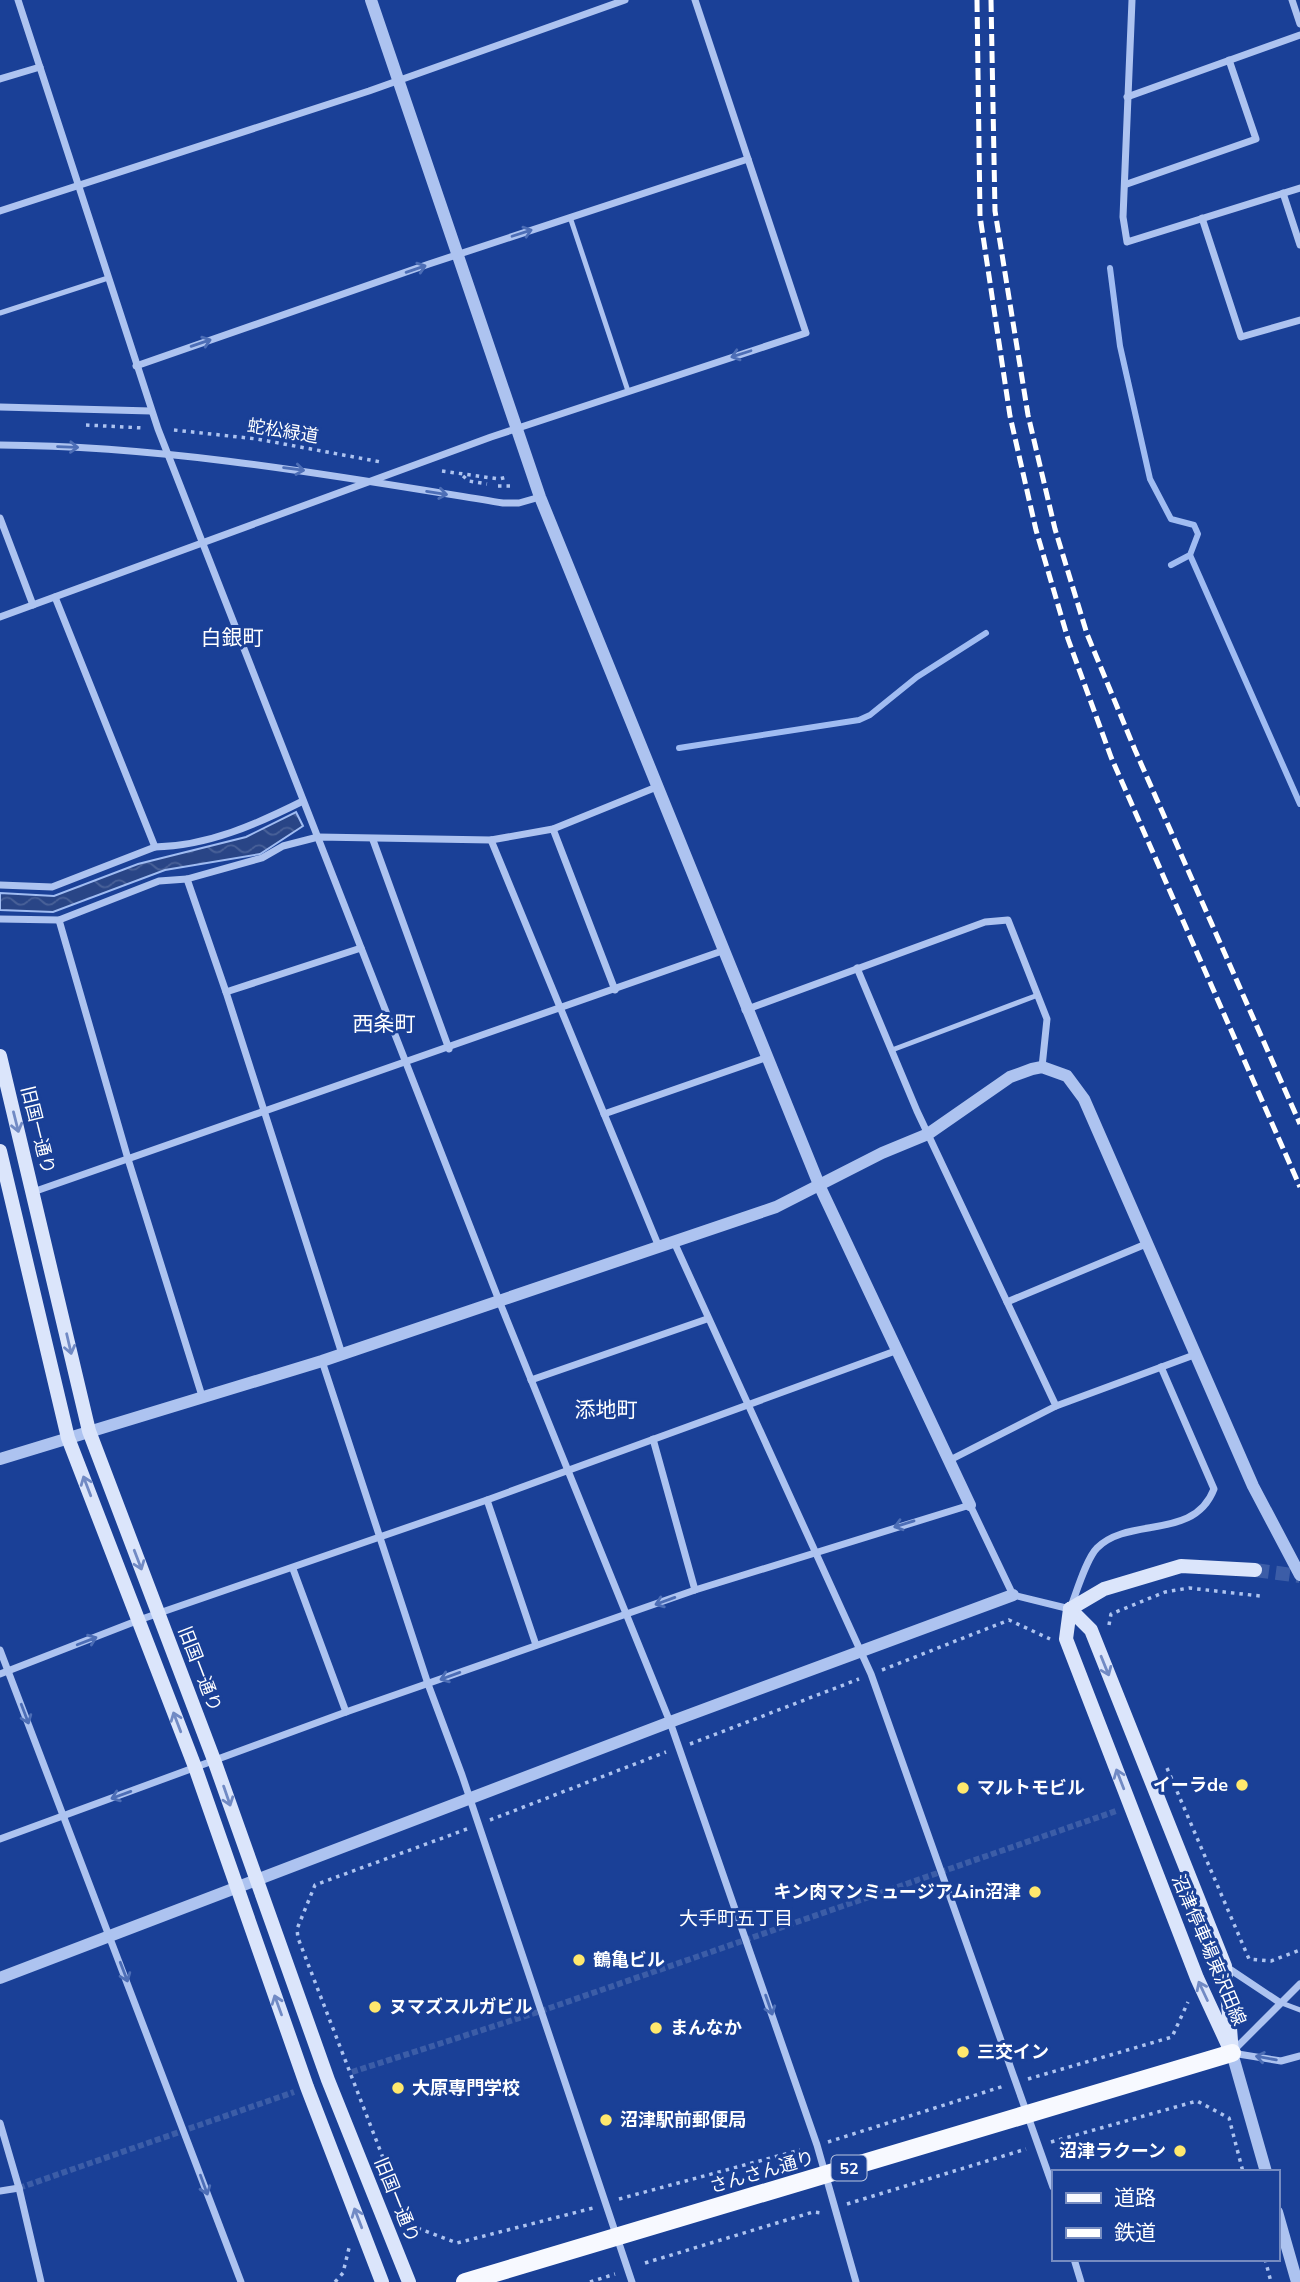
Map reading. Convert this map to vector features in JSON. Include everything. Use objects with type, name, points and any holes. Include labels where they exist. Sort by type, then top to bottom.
[{"type":"main road","name":"旧国一通り","points":[[0,1056],[89,1431],[215,1760],[328,2080],[409,2282]]},
{"type":"main road","points":[[0,1151],[68,1438],[195,1768],[236,1890],[382,2282]]},
{"type":"main road","points":[[1070,1609],[1104,1588],[1181,1566],[1255,1570]]},
{"type":"main road","name":"沼津停車場東沢田線","points":[[1070,1609],[1091,1630],[1225,1966],[1232,2053]]},
{"type":"main road","name":"沼津停車場東沢田線","points":[[1070,1609],[1066,1639],[1197,1978],[1232,2053]]},
{"type":"main road","name":"さんさん通り","points":[[465,2282],[1232,2053]]},
{"type":"street","points":[[18,0],[151,411],[500,1303],[670,1722],[747,1940],[825,2176],[856,2282]]},
{"type":"street","points":[[371,0],[396,81],[540,497],[659,785],[745,1010],[820,1187],[1013,1595]]},
{"type":"street","points":[[0,211],[396,81],[625,0]]},
{"type":"street","points":[[0,617],[516,430],[806,334],[695,0]]},
{"type":"street","points":[[1132,0],[1124,217],[1127,242],[1300,188]]},
{"type":"street","points":[[1292,0],[1300,24]]},
{"type":"street","points":[[1127,97],[1300,35]]},
{"type":"street","points":[[1127,184],[1256,139],[1229,60]]},
{"type":"street","points":[[0,79],[40,67]]},
{"type":"street","points":[[136,366],[457,255],[748,159]]},
{"type":"street","points":[[1283,193],[1300,245]]},
{"type":"street","points":[[1202,218],[1241,337],[1300,320]]},
{"type":"street","points":[[0,408],[151,411]]},
{"type":"street","points":[[0,445],[167,453],[322,472],[503,503],[519,503],[540,497]]},
{"type":"street","points":[[0,518],[33,605]]},
{"type":"street","points":[[55,597],[155,847]]},
{"type":"street","points":[[0,919],[59,920],[159,881],[187,878],[262,858],[283,846],[318,838],[491,840],[553,830],[659,785]]},
{"type":"street","points":[[0,885],[52,887],[155,847],[172,846],[249,828],[303,801]]},
{"type":"street","points":[[553,830],[615,990]]},
{"type":"street","points":[[373,840],[449,1049]]},
{"type":"street","points":[[491,840],[659,1247]]},
{"type":"street","points":[[187,878],[342,1354]]},
{"type":"street","points":[[59,920],[128,1159],[202,1396]]},
{"type":"street","points":[[745,1010],[985,922],[1008,920],[1047,1019],[1042,1067]]},
{"type":"street","points":[[226,992],[361,948]]},
{"type":"street","points":[[33,1192],[407,1064],[722,951]]},
{"type":"street","points":[[857,968],[928,1134],[1056,1406]]},
{"type":"street","points":[[604,1114],[765,1058]]},
{"type":"street","points":[[0,1459],[322,1361],[500,1303],[776,1207],[820,1187],[882,1153],[928,1134],[1010,1077],[1042,1067],[1067,1076],[1084,1100],[1253,1486],[1300,1575]]},
{"type":"street","points":[[674,1241],[707,1320],[862,1651],[1052,2184]]},
{"type":"street","points":[[1007,1302],[1146,1244]]},
{"type":"street","points":[[531,1380],[707,1320]]},
{"type":"street","points":[[4,1672],[139,1620],[293,1569],[899,1350]]},
{"type":"street","points":[[950,1460],[1056,1406],[1194,1355]]},
{"type":"street","points":[[322,1361],[428,1684],[470,1800],[632,2282]]},
{"type":"street","points":[[0,1978],[258,1882],[670,1722],[1013,1595],[1070,1609],[1095,1549],[1108,1541],[1139,1530],[1178,1523],[1208,1505],[1214,1489],[1161,1367]]},
{"type":"street","points":[[653,1439],[695,1590]]},
{"type":"street","points":[[487,1500],[536,1645]]},
{"type":"street","points":[[0,1839],[346,1712],[695,1590],[970,1505]]},
{"type":"street","points":[[293,1569],[346,1712]]},
{"type":"street","points":[[0,1650],[4,1672],[110,1937],[240,2282]]},
{"type":"street","points":[[1225,1966],[1279,2002]]},
{"type":"street","points":[[1232,2053],[1279,2002],[1300,1984]]},
{"type":"street","points":[[1232,2053],[1281,2061],[1300,2056]]},
{"type":"street","points":[[1232,2053],[1265,2170]]},
{"type":"street","points":[[0,2123],[19,2188],[41,2282]]},
{"type":"street","points":[[0,2191],[19,2188]]},
{"type":"street","points":[[1279,2219],[1297,2282]]},
{"type":"street","points":[[1075,2261],[1081,2282]]},
{"type":"lane","points":[[570,217],[628,391]]},
{"type":"lane","points":[[0,313],[108,278]]},
{"type":"lane","points":[[892,1050],[1038,995]]},
{"type":"lane","points":[[1279,2002],[1300,2010]]},
{"type":"path","name":"蛇松緑道","points":[[172,430],[257,439],[390,463]]},
{"type":"path","points":[[440,471],[463,476],[507,477]]},
{"type":"path","points":[[463,476],[469,481],[511,486]]},
{"type":"path","points":[[1109,1628],[1111,1614],[1165,1592],[1199,1589],[1260,1596]]},
{"type":"path","points":[[593,2208],[457,2243],[409,2225],[298,1938],[297,1929],[315,1885],[1009,1620],[1049,1637],[1054,1650]]},
{"type":"path","points":[[1164,1762],[1249,1959],[1271,1961],[1300,1950]]},
{"type":"path","points":[[826,2143],[1172,2037],[1189,2000]]},
{"type":"path","points":[[845,2206],[852,2200],[1197,2101],[1230,2118],[1243,2170]]},
{"type":"path","points":[[617,2200],[800,2150]]},
{"type":"path","points":[[645,2263],[813,2212],[822,2213]]},
{"type":"path","points":[[1266,2261],[1271,2282]]},
{"type":"path","points":[[590,2282],[617,2273]]},
{"type":"water","points":[[296,812],[303,826],[260,854],[165,870],[53,912],[0,910],[0,893],[54,896],[138,864],[246,837]]},
{"type":"waterway","points":[[1110,268],[1120,346],[1150,479],[1171,519],[1194,525],[1198,534],[1190,555],[1171,565]]},
{"type":"waterway","points":[[1190,555],[1300,804]]},
{"type":"waterway","points":[[679,748],[859,720],[870,715],[917,677],[986,633]]},
{"type":"tunnel","points":[[1255,1570],[1300,1576]]},
{"type":"tunnel","points":[[352,2072],[541,2011],[1116,1811]]},
{"type":"tunnel","points":[[19,2188],[294,2092]]},
{"type":"railway","points":[[977,0],[980,216],[1010,416],[1036,530],[1068,639],[1111,757],[1300,1187]]},
{"type":"railway","points":[[991,0],[995,211],[1028,415],[1055,529],[1087,634],[1135,750],[1300,1124]]},
{"type":"place","name":"イーラde","points":[[1242,1785]]},
{"type":"place","name":"マルトモビル","points":[[963,1788]]},
{"type":"place","name":"キン肉マンミュージアムin沼津","points":[[1035,1892]]},
{"type":"place","name":"鶴亀ビル","points":[[579,1960]]},
{"type":"place","name":"ヌマズスルガビル","points":[[375,2007]]},
{"type":"place","name":"まんなか","points":[[656,2028]]},
{"type":"place","name":"三交イン","points":[[963,2052]]},
{"type":"place","name":"大原専門学校","points":[[398,2088]]},
{"type":"place","name":"沼津駅前郵便局","points":[[606,2120]]},
{"type":"place","name":"沼津ラクーン","points":[[1180,2151]]},
{"type":"district","name":"白銀町","points":[[232,638]]},
{"type":"district","name":"西条町","points":[[384,1024]]},
{"type":"district","name":"添地町","points":[[606,1410]]},
{"type":"district","name":"大手町五丁目","points":[[736,1918]]}]
